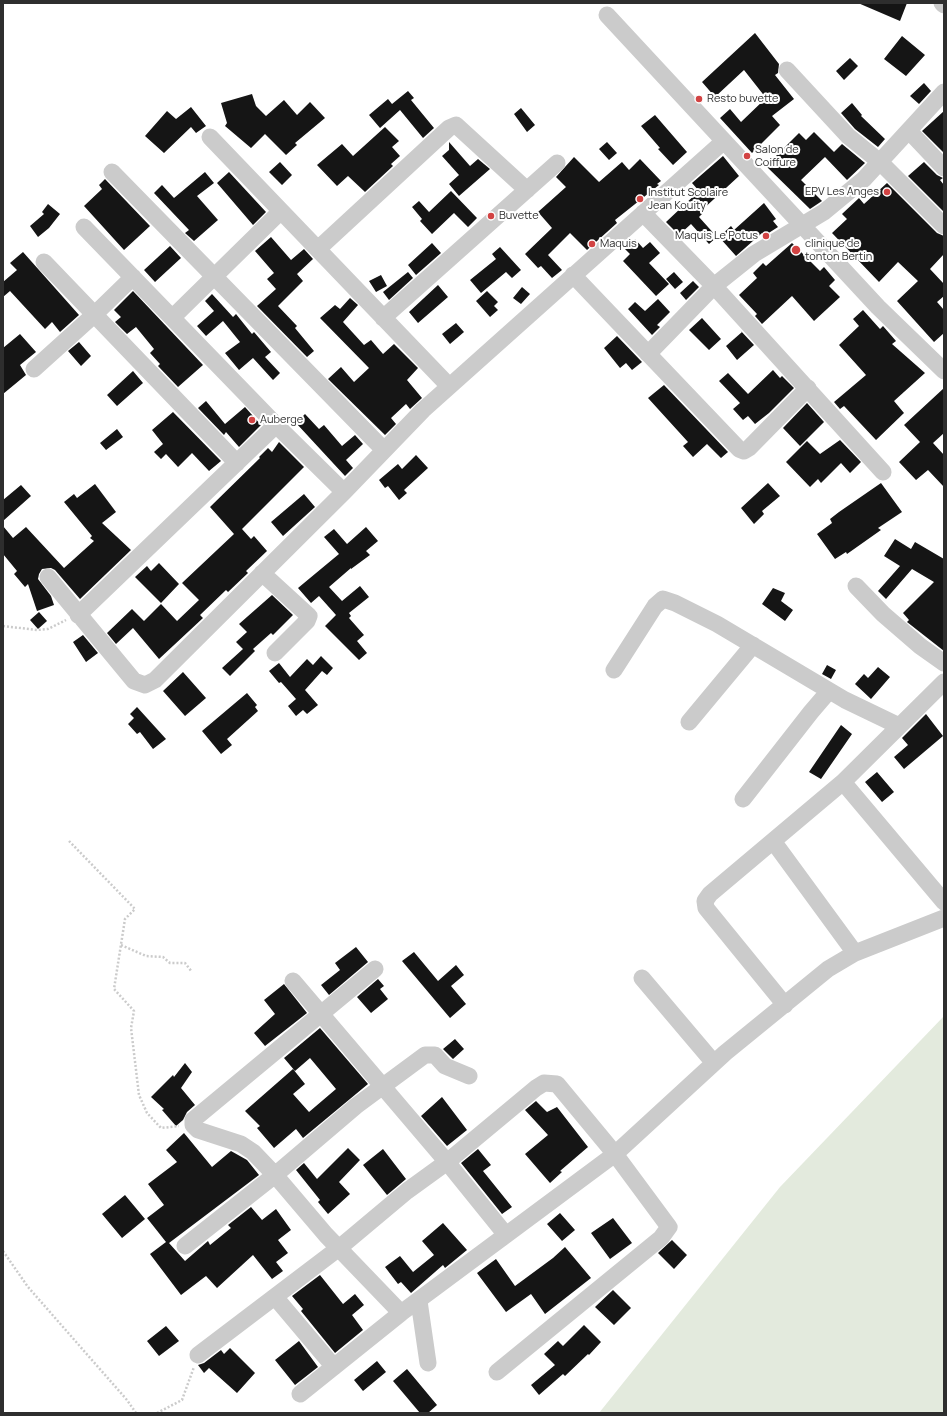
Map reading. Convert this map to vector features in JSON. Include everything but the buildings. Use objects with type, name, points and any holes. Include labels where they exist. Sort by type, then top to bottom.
[{"type":"street","points":[[607,14],[884,312],[944,371]]},
{"type":"street","points":[[787,70],[848,136],[880,162],[944,226]]},
{"type":"street","points":[[648,354],[714,286],[754,254],[804,226],[842,198],[864,179],[944,92]]},
{"type":"street","points":[[318,249],[449,128],[456,125],[527,190]]},
{"type":"street","points":[[909,131],[944,168]]},
{"type":"street","points":[[210,137],[449,386]]},
{"type":"street","points":[[48,577],[78,615],[134,680],[145,685],[155,680],[449,386],[724,141]]},
{"type":"street","points":[[383,318],[557,163]]},
{"type":"street","points":[[112,172],[384,450]]},
{"type":"street","points":[[173,318],[281,211]]},
{"type":"street","points":[[643,213],[714,286],[883,472]]},
{"type":"street","points":[[84,227],[276,425],[344,492]]},
{"type":"street","points":[[44,262],[237,463]]},
{"type":"street","points":[[573,275],[739,449],[744,451],[808,388]]},
{"type":"street","points":[[34,369],[95,314],[133,277]]},
{"type":"street","points":[[78,615],[276,425]]},
{"type":"street","points":[[262,573],[309,616],[307,621],[275,652]]},
{"type":"street","points":[[856,586],[884,614],[920,646],[944,663]]},
{"type":"street","points":[[614,670],[655,606],[663,599],[682,606],[753,645],[829,691],[899,726]]},
{"type":"street","points":[[689,722],[753,645]]},
{"type":"street","points":[[785,1005],[706,908],[705,901],[710,894],[843,782],[944,682]]},
{"type":"street","points":[[743,799],[810,712],[829,691]]},
{"type":"street","points":[[843,782],[944,902]]},
{"type":"street","points":[[772,841],[855,953]]},
{"type":"street","points":[[300,1394],[400,1313],[419,1301],[614,1154],[714,1064],[828,969],[855,953],[944,918]]},
{"type":"street","points":[[375,969],[248,1076],[199,1114],[193,1120],[193,1125],[198,1130],[241,1144],[253,1152],[339,1248],[400,1313]]},
{"type":"street","points":[[642,978],[714,1064]]},
{"type":"street","points":[[293,981],[447,1162],[506,1235]]},
{"type":"street","points":[[185,1246],[275,1175],[383,1086],[425,1055],[435,1055],[445,1066],[470,1076]]},
{"type":"street","points":[[198,1355],[339,1248],[407,1191],[447,1162],[536,1088],[544,1083],[550,1082],[557,1084],[614,1154],[669,1227],[661,1238],[497,1372]]},
{"type":"street","points":[[275,1297],[334,1367]]},
{"type":"street","points":[[419,1301],[428,1363]]},
{"type":"path","points":[[3,626],[37,630],[48,628],[78,615]]},
{"type":"path","points":[[69,841],[135,909],[125,919],[114,989],[134,1011],[131,1028],[139,1096],[149,1116],[161,1128],[193,1125]]},
{"type":"path","points":[[121,945],[146,956],[163,957],[170,963],[185,963],[192,972]]},
{"type":"path","points":[[3,1251],[28,1287],[127,1400],[136,1413]]},
{"type":"path","points":[[158,1413],[182,1400],[198,1355]]},
{"type":"shaded area","points":[[944,1016],[944,1413],[599,1413],[780,1187]]},
{"type":"place","name":"Resto buvette","points":[[699,99]]},
{"type":"place","name":"Salon de Coiffure","points":[[747,156]]},
{"type":"place","name":"EPV Les Anges","points":[[887,192]]},
{"type":"place","name":"Institut Scolaire Jean Kouity","points":[[640,199]]},
{"type":"place","name":"Buvette","points":[[491,216]]},
{"type":"place","name":"Maquis Le Potus","points":[[766,236]]},
{"type":"place","name":"Maquis","points":[[592,244]]},
{"type":"place","name":"clinique de tonton Bertin","points":[[796,250]]},
{"type":"place","name":"Auberge","points":[[252,420]]}]
